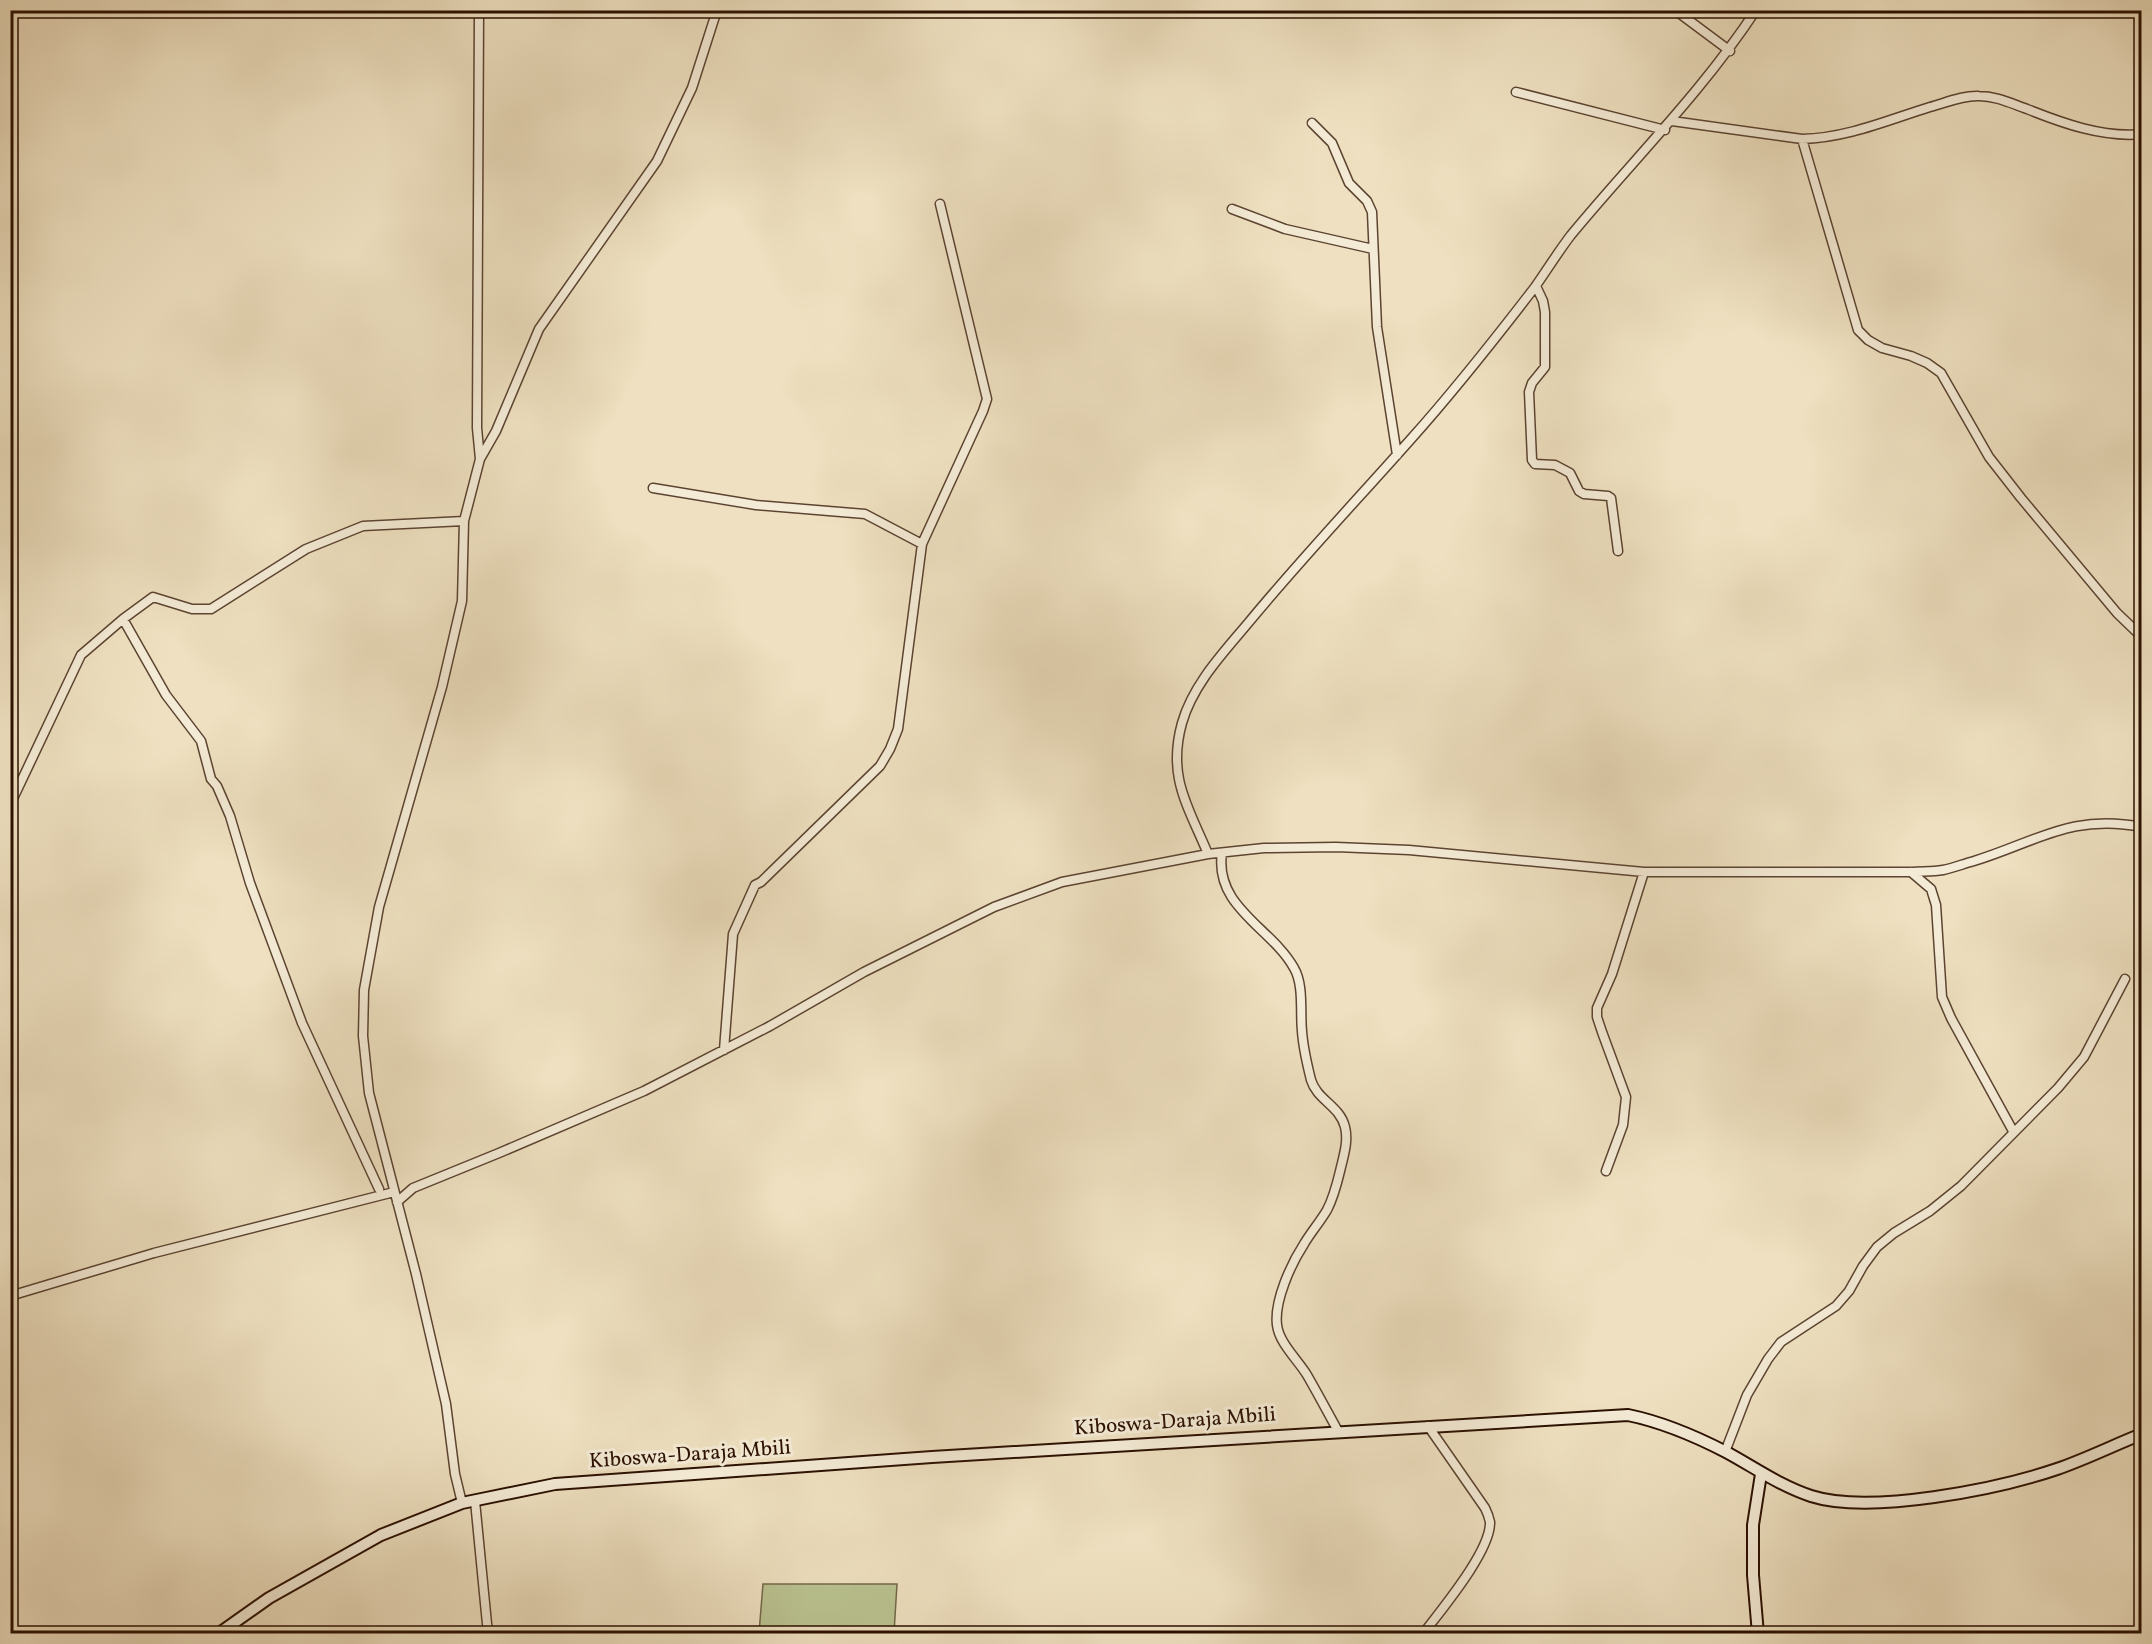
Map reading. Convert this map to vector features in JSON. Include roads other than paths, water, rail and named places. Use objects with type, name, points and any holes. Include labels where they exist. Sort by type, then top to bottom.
[{"type":"main road","name":"Kiboswa-Daraja Mbili","points":[[218,1634],[269,1598],[381,1535],[462,1503],[555,1484],[932,1457],[1628,1415],[1655,1421],[1725,1452],[1761,1474],[1811,1496],[1858,1504],[1915,1499],[1982,1489],[2057,1469],[2142,1434]]},
{"type":"main road","points":[[1758,1634],[1753,1575],[1753,1526],[1761,1474]]},
{"type":"street","points":[[479,10],[477,428],[480,459]]},
{"type":"street","points":[[462,1503],[455,1474],[446,1404],[369,1093],[363,1036],[364,990],[379,907],[442,687],[462,601],[464,521],[480,459],[496,431],[540,329],[657,161],[692,88],[717,10]]},
{"type":"street","points":[[1675,10],[1730,51]]},
{"type":"street","points":[[1208,854],[1186,807],[1177,774],[1177,743],[1190,703],[1211,668],[1311,549],[1447,399],[1536,286],[1570,237],[1665,130],[1730,51],[1756,10]]},
{"type":"street","points":[[1516,92],[1665,130]]},
{"type":"street","points":[[1672,121],[1802,139],[1845,134],[1975,96],[2000,98],[2055,119],[2112,134],[2142,134]]},
{"type":"street","points":[[1312,123],[1332,143],[1349,183],[1370,206],[1374,228],[1377,327],[1396,455]]},
{"type":"street","points":[[1802,139],[1858,330],[1868,340],[1882,348],[1911,356],[1941,373],[1989,457],[2117,613],[2142,637]]},
{"type":"street","points":[[724,1050],[733,934],[755,885],[761,882],[880,766],[894,739],[898,729],[922,544],[987,399],[940,204]]},
{"type":"street","points":[[1232,209],[1285,229],[1373,249]]},
{"type":"street","points":[[1536,286],[1545,312],[1545,367],[1532,383],[1529,392],[1532,460],[1535,464],[1555,465],[1570,473],[1579,491],[1584,494],[1611,498],[1618,551]]},
{"type":"street","points":[[653,488],[756,505],[866,514],[922,544]]},
{"type":"street","points":[[10,805],[81,655],[153,597],[192,609],[211,609],[306,549],[363,526],[464,521]]},
{"type":"street","points":[[123,619],[166,695],[201,741],[211,779],[217,786],[230,816],[250,883],[302,1023],[380,1189]]},
{"type":"street","points":[[397,1202],[413,1188],[499,1154],[644,1090],[770,1026],[864,972],[994,907],[1062,882],[1208,854],[1263,848],[1336,847],[1531,860],[1644,872],[1911,872],[1943,870],[1987,857],[2048,833],[2085,824],[2121,823],[2142,827]]},
{"type":"street","points":[[1222,853],[1220,865],[1222,877],[1242,912],[1295,969],[1299,984],[1302,1033],[1313,1084],[1320,1095],[1342,1116],[1346,1130],[1346,1147],[1336,1189],[1326,1211],[1303,1245],[1295,1262],[1278,1302],[1276,1317],[1281,1336],[1306,1374],[1338,1431]]},
{"type":"street","points":[[1606,1171],[1623,1125],[1626,1097],[1597,1017],[1597,1008],[1612,974],[1644,872]]},
{"type":"street","points":[[1911,872],[1931,889],[1936,904],[1942,997],[1951,1018],[2013,1131]]},
{"type":"street","points":[[1725,1452],[1747,1395],[1781,1342],[1836,1306],[1877,1247],[1894,1233],[1930,1211],[1961,1186],[2058,1088],[2084,1057],[2125,979]]},
{"type":"street","points":[[10,1296],[154,1254],[394,1192]]},
{"type":"street","points":[[1423,1634],[1480,1554],[1488,1534],[1490,1521],[1485,1508],[1428,1426]]},
{"type":"street","points":[[475,1501],[488,1634]]}]
